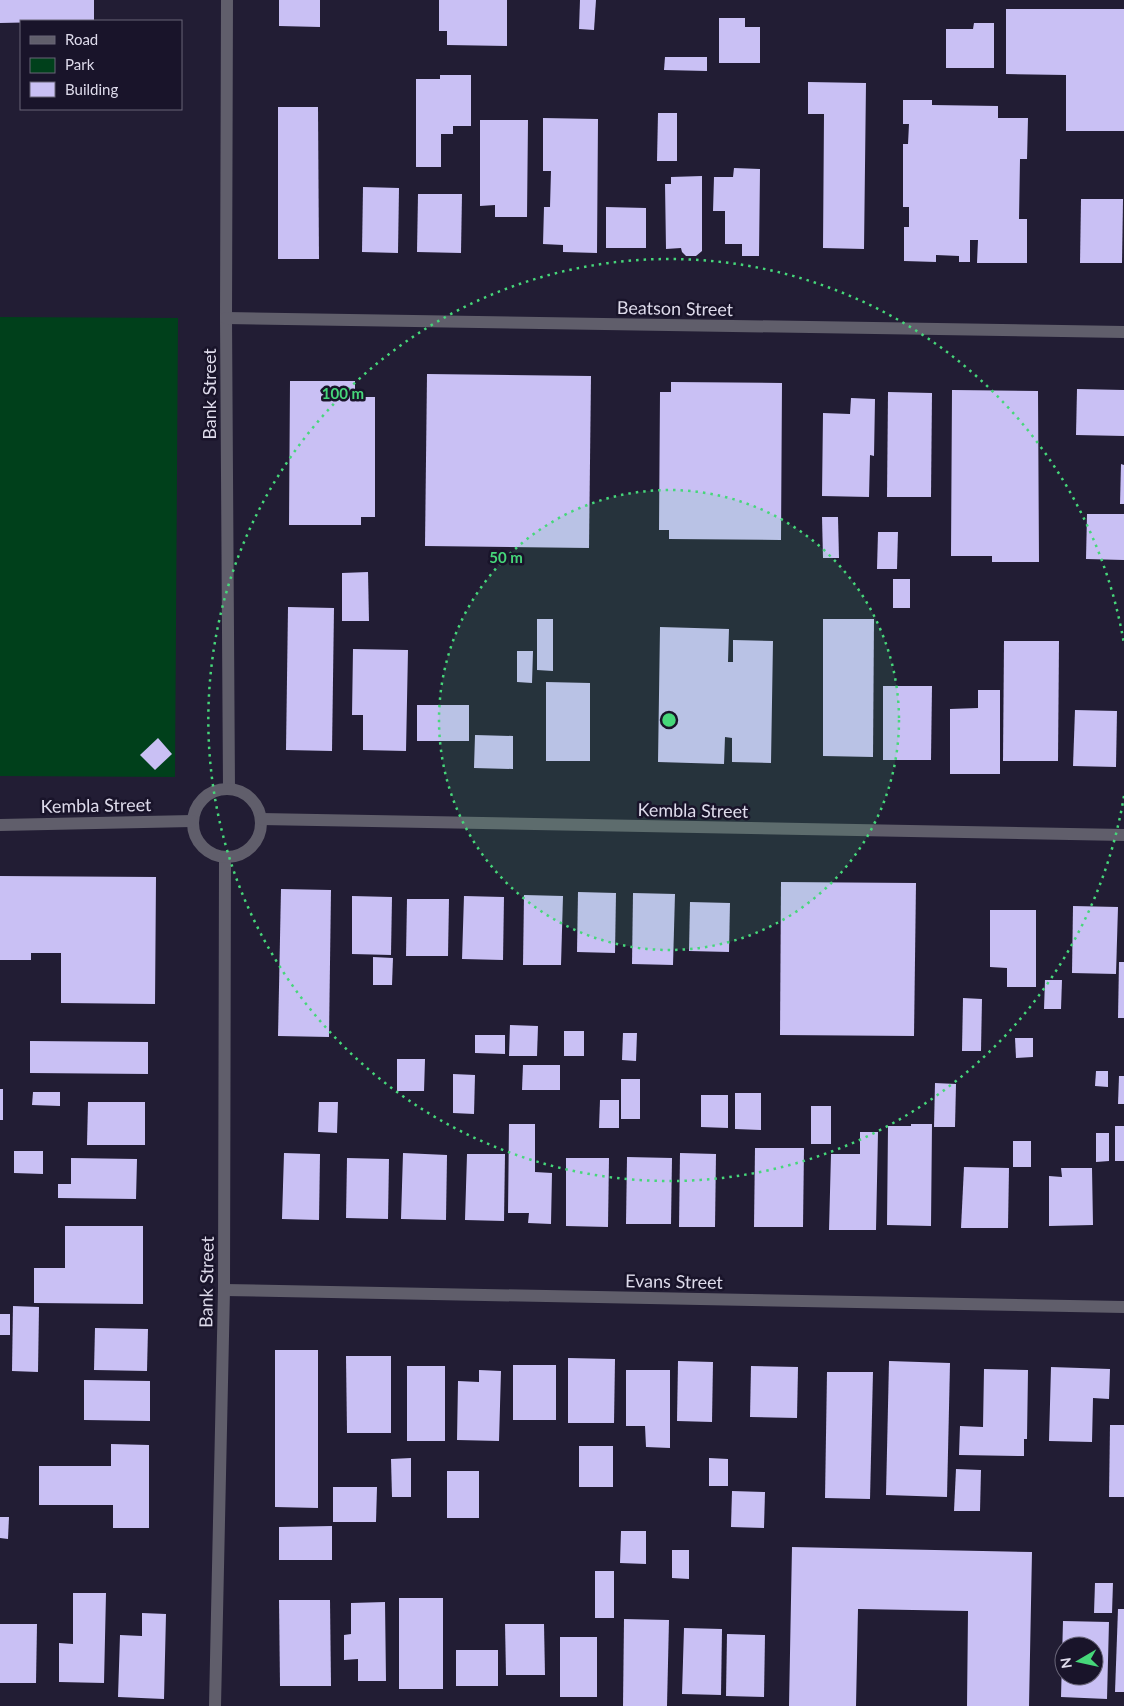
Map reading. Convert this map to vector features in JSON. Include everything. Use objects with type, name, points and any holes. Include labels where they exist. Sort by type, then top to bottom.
[{"type":"street","name":"Bank Street","points":[[227,0],[226,318],[229,788]]},
{"type":"street","name":"Beatson Street","points":[[226,318],[1124,332]]},
{"type":"street","points":[[229,788],[247,795],[254,802],[261,819],[257,839],[244,853],[235,857],[214,855],[205,850],[196,837],[192,821],[194,810],[200,801],[218,789],[229,788]]},
{"type":"street","name":"Kembla Street","points":[[261,819],[1124,835]]},
{"type":"street","name":"Kembla Street","points":[[0,825],[192,821]]},
{"type":"street","name":"Bank Street","points":[[215,1706],[224,1290],[225,857]]},
{"type":"street","name":"Evans Street","points":[[224,1290],[1124,1307]]},
{"type":"green space","points":[[0,317],[178,318],[175,777],[0,776]]},
{"type":"building","points":[[0,0],[94,0],[94,20],[20,20],[20,23],[0,23]]},
{"type":"building","points":[[279,0],[320,0],[320,27],[279,26]]},
{"type":"building","points":[[439,0],[507,0],[507,46],[447,45],[447,31],[439,31]]},
{"type":"building","points":[[580,0],[596,0],[594,30],[579,29]]},
{"type":"building","points":[[1006,9],[1124,9],[1124,131],[1066,131],[1066,75],[1006,74]]},
{"type":"building","points":[[719,18],[745,18],[745,27],[760,27],[760,63],[719,63]]},
{"type":"building","points":[[974,23],[994,23],[994,68],[946,68],[946,29],[973,29]]},
{"type":"building","points":[[665,57],[707,57],[707,71],[664,70]]},
{"type":"building","points":[[440,75],[471,75],[471,126],[453,126],[453,134],[441,134],[441,167],[416,167],[416,79],[440,79]]},
{"type":"building","points":[[808,82],[866,83],[864,249],[823,248],[824,114],[808,114]]},
{"type":"building","points":[[903,100],[932,100],[932,105],[998,106],[998,118],[1028,118],[1027,159],[1020,159],[1019,219],[1027,219],[1027,263],[977,263],[978,240],[970,240],[970,262],[959,262],[959,256],[936,255],[936,262],[904,261],[904,227],[909,227],[909,207],[903,207],[903,144],[908,144],[909,124],[903,124]]},
{"type":"building","points":[[278,107],[318,107],[319,259],[278,259]]},
{"type":"building","points":[[658,113],[677,113],[677,161],[657,161]]},
{"type":"building","points":[[543,118],[598,119],[597,253],[563,252],[563,245],[543,244],[544,207],[550,207],[551,171],[543,171]]},
{"type":"building","points":[[480,120],[528,120],[527,217],[495,217],[495,205],[480,206]]},
{"type":"building","points":[[734,168],[760,169],[759,256],[742,256],[742,244],[725,244],[725,211],[713,211],[714,177],[733,177]]},
{"type":"building","points":[[702,176],[702,251],[696,256],[686,256],[681,248],[666,249],[665,184],[671,184],[671,177]]},
{"type":"building","points":[[363,187],[399,188],[398,253],[362,252]]},
{"type":"building","points":[[418,194],[462,194],[461,253],[417,252]]},
{"type":"building","points":[[1081,199],[1123,199],[1122,263],[1080,263]]},
{"type":"building","points":[[606,207],[646,208],[646,248],[606,248]]},
{"type":"building","points":[[427,374],[591,376],[589,548],[425,546]]},
{"type":"building","points":[[290,381],[355,381],[355,397],[375,397],[375,517],[361,517],[361,525],[289,525]]},
{"type":"building","points":[[671,382],[782,383],[781,540],[669,539],[669,530],[659,530],[660,392],[671,392]]},
{"type":"building","points":[[1077,389],[1124,390],[1124,436],[1076,435]]},
{"type":"building","points":[[952,390],[1038,391],[1039,562],[992,562],[992,556],[951,556]]},
{"type":"building","points":[[888,392],[932,393],[931,497],[887,497]]},
{"type":"building","points":[[851,398],[875,399],[874,456],[870,455],[869,497],[822,496],[823,413],[850,414]]},
{"type":"building","points":[[1121,464],[1124,465],[1124,504],[1120,504]]},
{"type":"building","points":[[1087,514],[1124,514],[1124,560],[1086,559]]},
{"type":"building","points":[[822,517],[838,517],[839,558],[823,558]]},
{"type":"building","points":[[878,532],[898,532],[897,569],[877,569]]},
{"type":"building","points":[[368,572],[369,621],[342,621],[342,573]]},
{"type":"building","points":[[893,579],[910,579],[910,608],[893,608]]},
{"type":"building","points":[[288,607],[334,608],[332,751],[286,750]]},
{"type":"building","points":[[537,619],[553,619],[553,671],[537,670]]},
{"type":"building","points":[[823,619],[874,619],[873,757],[823,756]]},
{"type":"building","points":[[660,627],[729,629],[728,662],[733,662],[733,640],[773,641],[771,763],[732,762],[732,738],[725,737],[724,764],[658,762]]},
{"type":"building","points":[[1004,641],[1059,641],[1058,761],[1003,761]]},
{"type":"building","points":[[353,649],[408,650],[406,751],[363,750],[363,715],[352,715]]},
{"type":"building","points":[[517,651],[533,651],[532,683],[517,682]]},
{"type":"building","points":[[546,682],[590,683],[590,761],[546,761]]},
{"type":"building","points":[[883,686],[932,686],[931,760],[883,760]]},
{"type":"building","points":[[978,690],[1000,690],[1000,774],[950,774],[950,709],[978,708]]},
{"type":"building","points":[[417,705],[469,705],[469,741],[417,741]]},
{"type":"building","points":[[1075,710],[1117,711],[1116,767],[1073,766]]},
{"type":"building","points":[[475,735],[513,736],[513,769],[474,768]]},
{"type":"building","points":[[158,738],[172,754],[155,770],[140,755]]},
{"type":"building","points":[[0,876],[156,877],[155,1004],[61,1003],[61,953],[31,953],[31,960],[0,960]]},
{"type":"building","points":[[781,882],[916,883],[914,1036],[780,1035]]},
{"type":"building","points":[[281,889],[331,890],[329,1037],[278,1036]]},
{"type":"building","points":[[578,892],[616,893],[615,953],[577,952]]},
{"type":"building","points":[[633,893],[675,894],[673,965],[632,964]]},
{"type":"building","points":[[524,895],[563,896],[561,965],[523,965]]},
{"type":"building","points":[[352,896],[392,897],[391,955],[352,954]]},
{"type":"building","points":[[464,896],[504,897],[503,960],[462,959]]},
{"type":"building","points":[[407,899],[449,899],[448,956],[406,956]]},
{"type":"building","points":[[690,902],[730,903],[729,952],[689,951]]},
{"type":"building","points":[[1073,906],[1118,907],[1116,974],[1072,973]]},
{"type":"building","points":[[990,910],[1036,910],[1036,987],[1007,987],[1007,968],[990,967]]},
{"type":"building","points":[[373,957],[393,958],[392,985],[373,985]]},
{"type":"building","points":[[1119,962],[1124,962],[1124,1018],[1118,1018]]},
{"type":"building","points":[[1045,980],[1062,980],[1061,1009],[1044,1009]]},
{"type":"building","points":[[963,998],[982,999],[981,1051],[962,1051]]},
{"type":"building","points":[[510,1025],[538,1026],[537,1056],[509,1056]]},
{"type":"building","points":[[564,1031],[584,1031],[584,1056],[564,1056]]},
{"type":"building","points":[[623,1033],[637,1033],[636,1061],[622,1060]]},
{"type":"building","points":[[475,1035],[505,1035],[505,1054],[475,1053]]},
{"type":"building","points":[[1015,1038],[1033,1038],[1033,1057],[1016,1058]]},
{"type":"building","points":[[30,1041],[148,1042],[148,1074],[30,1073]]},
{"type":"building","points":[[397,1059],[425,1059],[424,1091],[397,1091]]},
{"type":"building","points":[[523,1065],[560,1065],[560,1090],[522,1090]]},
{"type":"building","points":[[1096,1071],[1108,1071],[1108,1087],[1095,1086]]},
{"type":"building","points":[[453,1074],[475,1075],[474,1114],[453,1113]]},
{"type":"building","points":[[1119,1076],[1124,1076],[1124,1104],[1118,1104]]},
{"type":"building","points":[[621,1079],[640,1079],[640,1119],[621,1119]]},
{"type":"building","points":[[935,1083],[956,1084],[955,1127],[934,1127]]},
{"type":"building","points":[[0,1089],[3,1089],[3,1120],[0,1120]]},
{"type":"building","points":[[33,1092],[60,1092],[60,1106],[32,1105]]},
{"type":"building","points":[[735,1093],[761,1093],[761,1130],[735,1129]]},
{"type":"building","points":[[701,1095],[728,1095],[728,1128],[701,1127]]},
{"type":"building","points":[[600,1100],[619,1100],[619,1128],[599,1128]]},
{"type":"building","points":[[88,1102],[145,1102],[145,1145],[87,1145]]},
{"type":"building","points":[[319,1102],[338,1102],[337,1133],[318,1132]]},
{"type":"building","points":[[811,1106],[831,1106],[831,1144],[811,1144]]},
{"type":"building","points":[[509,1124],[535,1124],[535,1172],[552,1173],[551,1224],[528,1223],[529,1213],[508,1213]]},
{"type":"building","points":[[911,1124],[932,1124],[931,1226],[887,1225],[888,1126],[911,1126]]},
{"type":"building","points":[[1115,1126],[1124,1126],[1124,1161],[1115,1161]]},
{"type":"building","points":[[860,1132],[878,1132],[876,1230],[829,1230],[831,1154],[860,1154]]},
{"type":"building","points":[[1096,1133],[1109,1133],[1109,1161],[1096,1162]]},
{"type":"building","points":[[1013,1141],[1031,1141],[1031,1167],[1013,1167]]},
{"type":"building","points":[[755,1148],[804,1148],[803,1227],[754,1227]]},
{"type":"building","points":[[14,1151],[43,1151],[43,1174],[14,1173]]},
{"type":"building","points":[[284,1153],[320,1154],[319,1220],[282,1219]]},
{"type":"building","points":[[403,1153],[447,1155],[446,1220],[401,1219]]},
{"type":"building","points":[[680,1153],[716,1154],[715,1227],[679,1227]]},
{"type":"building","points":[[467,1154],[505,1154],[504,1221],[465,1220]]},
{"type":"building","points":[[627,1157],[672,1158],[671,1224],[626,1224]]},
{"type":"building","points":[[71,1158],[137,1159],[136,1199],[58,1198],[58,1184],[71,1184]]},
{"type":"building","points":[[347,1158],[389,1159],[388,1219],[346,1218]]},
{"type":"building","points":[[566,1158],[609,1158],[608,1227],[566,1226]]},
{"type":"building","points":[[964,1167],[1009,1168],[1008,1228],[961,1228]]},
{"type":"building","points":[[1061,1168],[1092,1168],[1093,1225],[1049,1226],[1049,1176],[1062,1177]]},
{"type":"building","points":[[65,1226],[143,1226],[143,1304],[34,1303],[34,1268],[65,1268]]},
{"type":"building","points":[[13,1306],[39,1307],[38,1372],[12,1371]]},
{"type":"building","points":[[0,1314],[10,1314],[10,1335],[0,1335]]},
{"type":"building","points":[[95,1328],[148,1329],[147,1371],[94,1370]]},
{"type":"building","points":[[275,1350],[318,1350],[318,1508],[275,1507]]},
{"type":"building","points":[[346,1356],[391,1356],[391,1433],[347,1433]]},
{"type":"building","points":[[568,1358],[615,1359],[614,1423],[568,1423]]},
{"type":"building","points":[[678,1361],[713,1362],[712,1422],[677,1421]]},
{"type":"building","points":[[889,1361],[950,1363],[947,1497],[886,1495]]},
{"type":"building","points":[[513,1365],[556,1365],[556,1420],[513,1420]]},
{"type":"building","points":[[407,1366],[445,1366],[445,1441],[407,1441]]},
{"type":"building","points":[[751,1366],[798,1367],[797,1418],[750,1417]]},
{"type":"building","points":[[1051,1367],[1110,1369],[1109,1399],[1093,1398],[1092,1442],[1049,1441]]},
{"type":"building","points":[[984,1369],[1028,1370],[1027,1439],[1024,1439],[1024,1456],[959,1455],[960,1426],[983,1427]]},
{"type":"building","points":[[479,1370],[501,1371],[499,1441],[457,1440],[458,1381],[479,1382]]},
{"type":"building","points":[[626,1370],[670,1370],[670,1448],[646,1447],[645,1426],[626,1426]]},
{"type":"building","points":[[827,1372],[873,1372],[870,1499],[825,1498]]},
{"type":"building","points":[[84,1380],[150,1381],[150,1421],[84,1420]]},
{"type":"building","points":[[1110,1425],[1124,1425],[1124,1497],[1109,1497]]},
{"type":"building","points":[[111,1444],[149,1445],[149,1528],[113,1528],[113,1505],[39,1505],[39,1466],[111,1466]]},
{"type":"building","points":[[579,1446],[613,1446],[613,1487],[579,1487]]},
{"type":"building","points":[[411,1458],[411,1497],[392,1497],[391,1459]]},
{"type":"building","points":[[709,1458],[728,1459],[728,1486],[709,1486]]},
{"type":"building","points":[[956,1469],[981,1470],[980,1511],[954,1511]]},
{"type":"building","points":[[447,1471],[479,1471],[479,1518],[447,1518]]},
{"type":"building","points":[[333,1487],[377,1487],[376,1522],[333,1522]]},
{"type":"building","points":[[732,1491],[765,1492],[764,1528],[731,1527]]},
{"type":"building","points":[[0,1517],[9,1517],[8,1539],[0,1538]]},
{"type":"building","points":[[332,1526],[332,1560],[279,1560],[279,1527]]},
{"type":"building","points":[[621,1531],[646,1531],[646,1564],[620,1563]]},
{"type":"building","points":[[792,1547],[1032,1552],[1029,1706],[967,1706],[968,1611],[858,1609],[856,1706],[789,1706]]},
{"type":"building","points":[[672,1550],[689,1550],[689,1579],[672,1578]]},
{"type":"building","points":[[595,1571],[614,1571],[614,1618],[595,1618]]},
{"type":"building","points":[[1095,1583],[1113,1583],[1112,1613],[1094,1613]]},
{"type":"building","points":[[73,1593],[106,1593],[104,1683],[59,1682],[59,1643],[73,1644]]},
{"type":"building","points":[[399,1598],[443,1598],[443,1689],[399,1689]]},
{"type":"building","points":[[279,1600],[330,1600],[331,1686],[280,1686]]},
{"type":"building","points":[[385,1602],[386,1681],[358,1681],[358,1659],[344,1660],[344,1635],[351,1634],[351,1603]]},
{"type":"building","points":[[1118,1609],[1124,1609],[1124,1692],[1115,1692]]},
{"type":"building","points":[[142,1613],[166,1614],[164,1699],[118,1697],[120,1635],[142,1636]]},
{"type":"building","points":[[624,1619],[669,1620],[667,1706],[623,1706]]},
{"type":"building","points":[[1063,1621],[1109,1622],[1107,1699],[1061,1697],[1061,1686],[1104,1686],[1104,1636],[1063,1636]]},
{"type":"building","points":[[0,1624],[37,1624],[36,1683],[0,1683]]},
{"type":"building","points":[[505,1624],[544,1624],[545,1675],[506,1675]]},
{"type":"building","points":[[684,1628],[722,1629],[721,1695],[682,1694]]},
{"type":"building","points":[[727,1634],[765,1635],[764,1697],[726,1696]]},
{"type":"building","points":[[560,1637],[597,1637],[597,1697],[560,1697]]},
{"type":"building","points":[[456,1650],[498,1650],[498,1686],[456,1686]]}]
